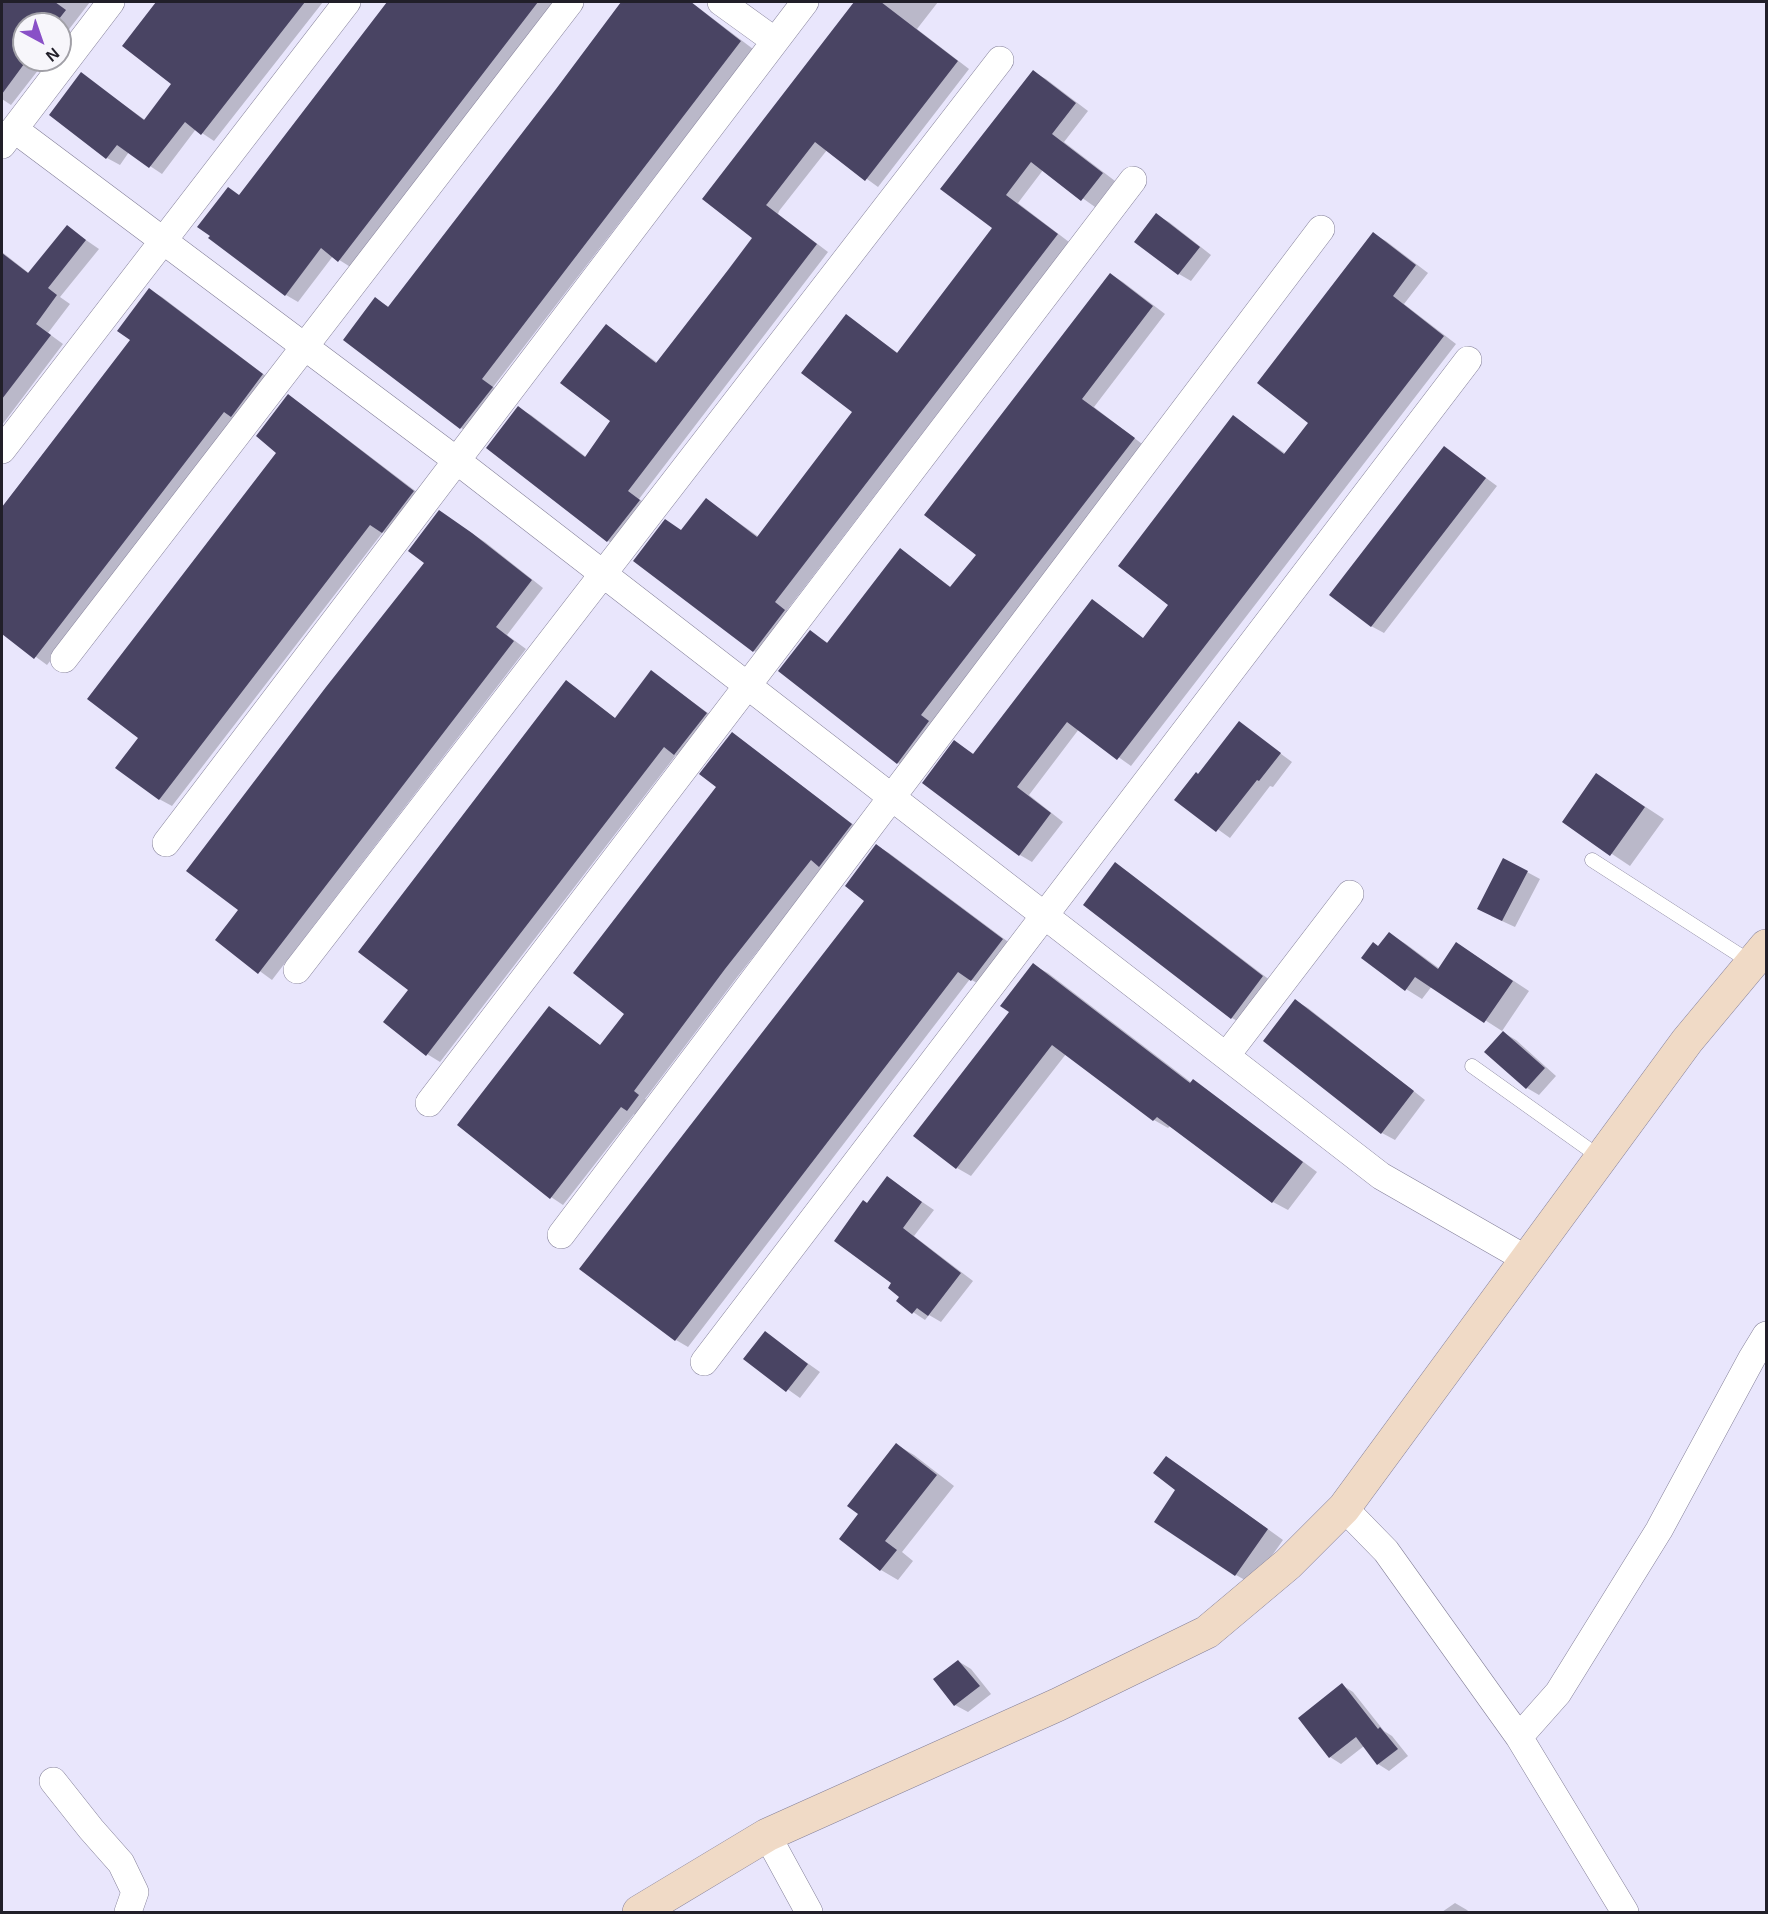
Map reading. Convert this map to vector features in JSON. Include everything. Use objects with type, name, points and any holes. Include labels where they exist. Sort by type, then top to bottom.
[{"type":"main road","points":[[639,1912],[767,1835],[1057,1705],[1207,1632],[1288,1564],[1344,1508],[1687,1041],[1759,954]]},
{"type":"street","points":[[111,2],[8,137],[163,240],[456,460],[1381,1176],[1526,1260]]},
{"type":"street","points":[[2,450],[347,2]]},
{"type":"street","points":[[64,659],[570,2]]},
{"type":"street","points":[[721,2],[775,41]]},
{"type":"street","points":[[166,843],[805,2]]},
{"type":"street","points":[[297,970],[1000,60]]},
{"type":"street","points":[[429,1103],[1133,180]]},
{"type":"street","points":[[561,1235],[1321,229]]},
{"type":"street","points":[[704,1362],[1468,360]]},
{"type":"street","points":[[1226,1056],[1350,894]]},
{"type":"street","points":[[1519,1737],[1558,1693],[1659,1530],[1752,1358],[1767,1335]]},
{"type":"street","points":[[1344,1508],[1386,1551],[1519,1737],[1625,1912]]},
{"type":"street","points":[[53,1781],[121,1863],[135,1892],[128,1912]]},
{"type":"street","points":[[767,1835],[809,1912]]},
{"type":"lane","points":[[1592,860],[1759,954]]},
{"type":"lane","points":[[1472,1066],[1601,1158]]},
{"type":"building","points":[[2,2],[55,2],[66,10],[64,12],[12,12],[12,72],[18,72],[2,94]]},
{"type":"building","points":[[156,2],[305,2],[201,135],[185,122],[149,168],[117,145],[106,159],[49,115],[81,72],[144,120],[171,84],[122,46]]},
{"type":"building","points":[[387,2],[538,2],[338,262],[321,248],[285,296],[208,238],[210,236],[197,227],[228,187],[239,195]]},
{"type":"building","points":[[621,2],[691,2],[741,41],[482,379],[493,387],[460,429],[343,340],[375,297],[388,307]]},
{"type":"building","points":[[854,2],[881,2],[958,61],[865,181],[815,142],[766,205],[817,244],[628,491],[640,500],[607,542],[486,448],[518,406],[585,457],[610,421],[560,383],[606,324],[656,363],[728,270],[752,238],[702,199]]},
{"type":"building","points":[[1033,70],[1076,103],[1052,134],[1103,173],[1081,201],[1031,162],[1006,195],[1058,234],[775,602],[785,610],[753,652],[633,561],[665,519],[681,530],[706,498],[757,537],[852,412],[801,373],[846,314],[897,353],[992,228],[940,189]]},
{"type":"building","points":[[1156,213],[1200,247],[1178,275],[1134,242]]},
{"type":"building","points":[[67,225],[86,240],[48,288],[57,295],[36,324],[51,335],[2,399],[2,253],[28,273]]},
{"type":"building","points":[[1373,232],[1416,265],[1393,296],[1444,336],[1117,760],[1067,722],[1017,787],[1051,813],[1019,856],[922,783],[954,740],[973,754],[1092,599],[1143,638],[1168,605],[1118,566],[1233,415],[1284,454],[1308,423],[1257,383]]},
{"type":"building","points":[[1110,273],[1153,306],[1082,399],[1135,438],[921,715],[929,721],[897,764],[778,671],[810,630],[827,643],[900,548],[950,587],[976,555],[924,515]]},
{"type":"building","points":[[149,288],[263,374],[231,417],[224,412],[34,659],[2,634],[2,507],[130,340],[117,331]]},
{"type":"building","points":[[288,394],[414,491],[382,533],[370,525],[159,800],[115,768],[138,738],[87,699],[276,453],[256,436]]},
{"type":"building","points":[[1444,446],[1486,478],[1371,627],[1329,595]]},
{"type":"building","points":[[439,510],[532,580],[496,627],[514,641],[258,974],[215,940],[238,910],[186,871],[424,563],[408,551]]},
{"type":"building","points":[[651,670],[707,713],[674,755],[664,747],[426,1056],[383,1022],[408,990],[358,952],[566,680],[615,718]]},
{"type":"building","points":[[1239,721],[1281,753],[1216,832],[1174,800],[1196,772],[1198,774]]},
{"type":"building","points":[[732,732],[852,824],[819,867],[811,860],[725,969],[634,1091],[639,1095],[627,1111],[621,1107],[550,1199],[457,1125],[549,1006],[600,1045],[624,1014],[573,973],[716,787],[699,774]]},
{"type":"building","points":[[1596,773],[1645,807],[1610,856],[1562,822]]},
{"type":"building","points":[[876,844],[1003,939],[971,981],[958,972],[675,1341],[579,1269],[864,901],[845,886]]},
{"type":"building","points":[[1503,858],[1528,871],[1502,921],[1477,909]]},
{"type":"building","points":[[1115,862],[1263,976],[1231,1019],[1083,905]]},
{"type":"building","points":[[1389,932],[1438,969],[1456,942],[1513,981],[1484,1023],[1415,977],[1405,991],[1361,958],[1373,942],[1378,946]]},
{"type":"building","points":[[1033,963],[1190,1083],[1193,1079],[1303,1162],[1272,1203],[1157,1117],[1153,1121],[1052,1045],[956,1169],[913,1136],[1009,1012],[1000,1006]]},
{"type":"building","points":[[1295,999],[1414,1091],[1381,1134],[1263,1041]]},
{"type":"building","points":[[1503,1031],[1545,1068],[1526,1089],[1484,1052]]},
{"type":"building","points":[[887,1176],[922,1202],[903,1228],[961,1273],[928,1316],[917,1308],[912,1314],[896,1301],[899,1297],[888,1288],[891,1283],[834,1241],[863,1200],[867,1203]]},
{"type":"building","points":[[765,1331],[808,1364],[786,1392],[743,1359]]},
{"type":"building","points":[[896,1443],[937,1475],[885,1541],[897,1550],[880,1571],[839,1539],[858,1514],[847,1506]]},
{"type":"building","points":[[1166,1456],[1268,1529],[1235,1576],[1154,1522],[1175,1490],[1153,1473]]},
{"type":"building","points":[[958,1660],[980,1686],[954,1706],[933,1679]]},
{"type":"building","points":[[1342,1683],[1378,1729],[1380,1727],[1398,1749],[1377,1765],[1356,1737],[1329,1758],[1298,1718]]}]
